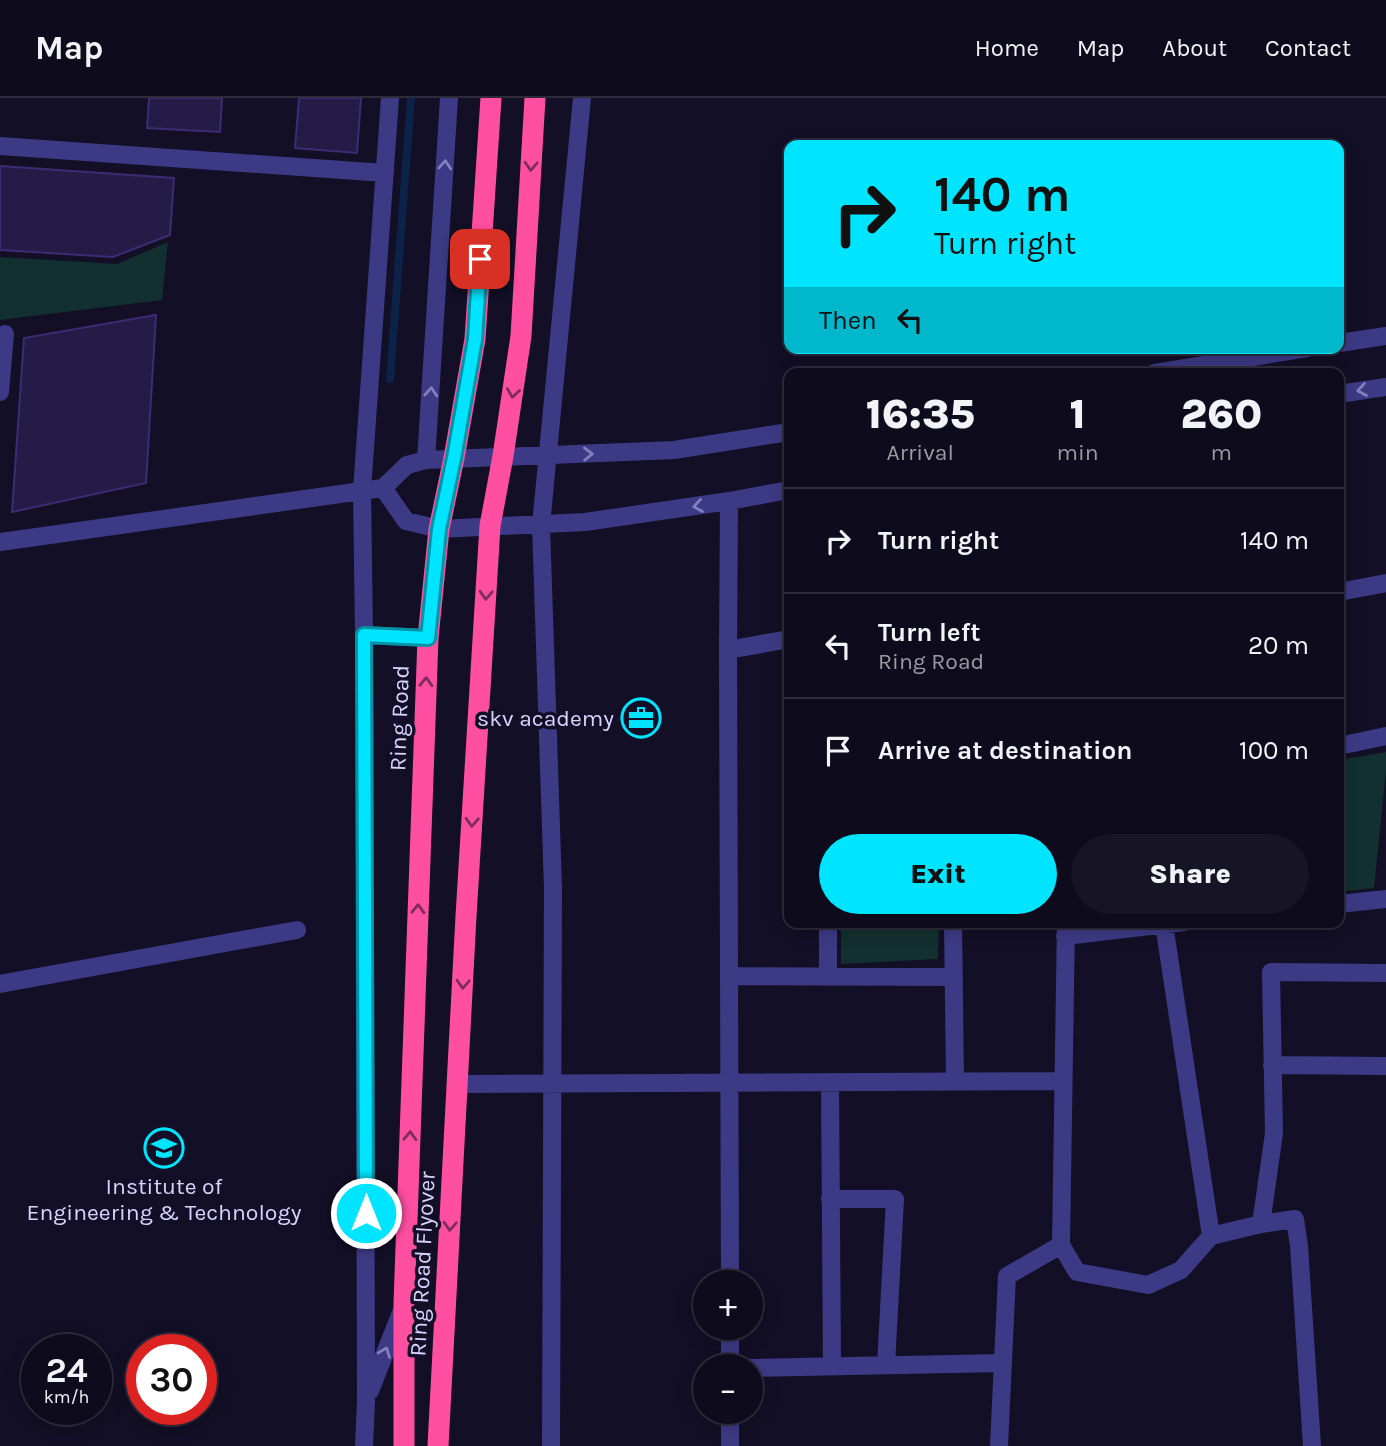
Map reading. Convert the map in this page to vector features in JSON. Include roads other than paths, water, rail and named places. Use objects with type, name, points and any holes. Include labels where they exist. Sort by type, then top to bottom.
[{"type":"highway","name":"Ring Road","points":[[404,1303],[428,638],[439,529],[475,339],[491,98]]},
{"type":"highway","points":[[458,1084],[490,526],[521,336],[535,98]]},
{"type":"highway","name":"Ring Road Flyover","points":[[438,1446],[458,1084]]},
{"type":"highway","name":"Ring Road Flyover","points":[[404,1303],[404,1446]]},
{"type":"street","points":[[364,1446],[362,489],[390,98]]},
{"type":"street","points":[[426,460],[449,98]]},
{"type":"street","points":[[551,1446],[553,888],[541,525],[582,98]]},
{"type":"street","points":[[0,146],[385,173]]},
{"type":"street","points":[[0,392],[5,334]]},
{"type":"street","points":[[1344,342],[1386,336]]},
{"type":"street","points":[[1185,368],[1271,354]]},
{"type":"street","points":[[1344,393],[1386,387]]},
{"type":"street","points":[[0,542],[383,488],[407,465],[426,460],[674,450],[784,433]]},
{"type":"street","points":[[383,488],[406,521],[439,529],[585,522],[784,491]]},
{"type":"street","points":[[729,501],[727,650],[730,1270]]},
{"type":"street","points":[[1344,591],[1386,583]]},
{"type":"street","points":[[364,635],[428,638]]},
{"type":"street","points":[[727,650],[784,640]]},
{"type":"street","points":[[1344,745],[1386,736]]},
{"type":"street","points":[[1344,903],[1386,899]]},
{"type":"street","points":[[828,928],[828,976]]},
{"type":"street","points":[[953,928],[955,1082]]},
{"type":"street","points":[[1090,928],[1065,929],[1061,1245],[1077,1272],[1148,1285],[1181,1270],[1211,1236],[1295,1219],[1312,1446]]},
{"type":"street","points":[[1164,928],[1211,1236]]},
{"type":"street","points":[[0,984],[297,930]]},
{"type":"street","points":[[1261,1224],[1274,1133],[1271,972],[1386,973]]},
{"type":"street","points":[[729,976],[954,977]]},
{"type":"street","points":[[1272,1065],[1386,1066]]},
{"type":"street","points":[[458,1084],[1063,1081]]},
{"type":"street","points":[[830,1083],[832,1366]]},
{"type":"street","points":[[830,1199],[895,1199],[886,1365]]},
{"type":"street","points":[[999,1446],[1007,1276],[1061,1245]]},
{"type":"street","points":[[366,1401],[404,1303]]},
{"type":"street","points":[[763,1368],[1002,1363]]},
{"type":"street","points":[[730,1424],[730,1446]]},
{"type":"waterway","points":[[390,379],[411,98]]},
{"type":"place","name":"skv academy","points":[[641,718]]},
{"type":"place","name":"Institute of Engineering & Technology","points":[[164,1148]]}]
